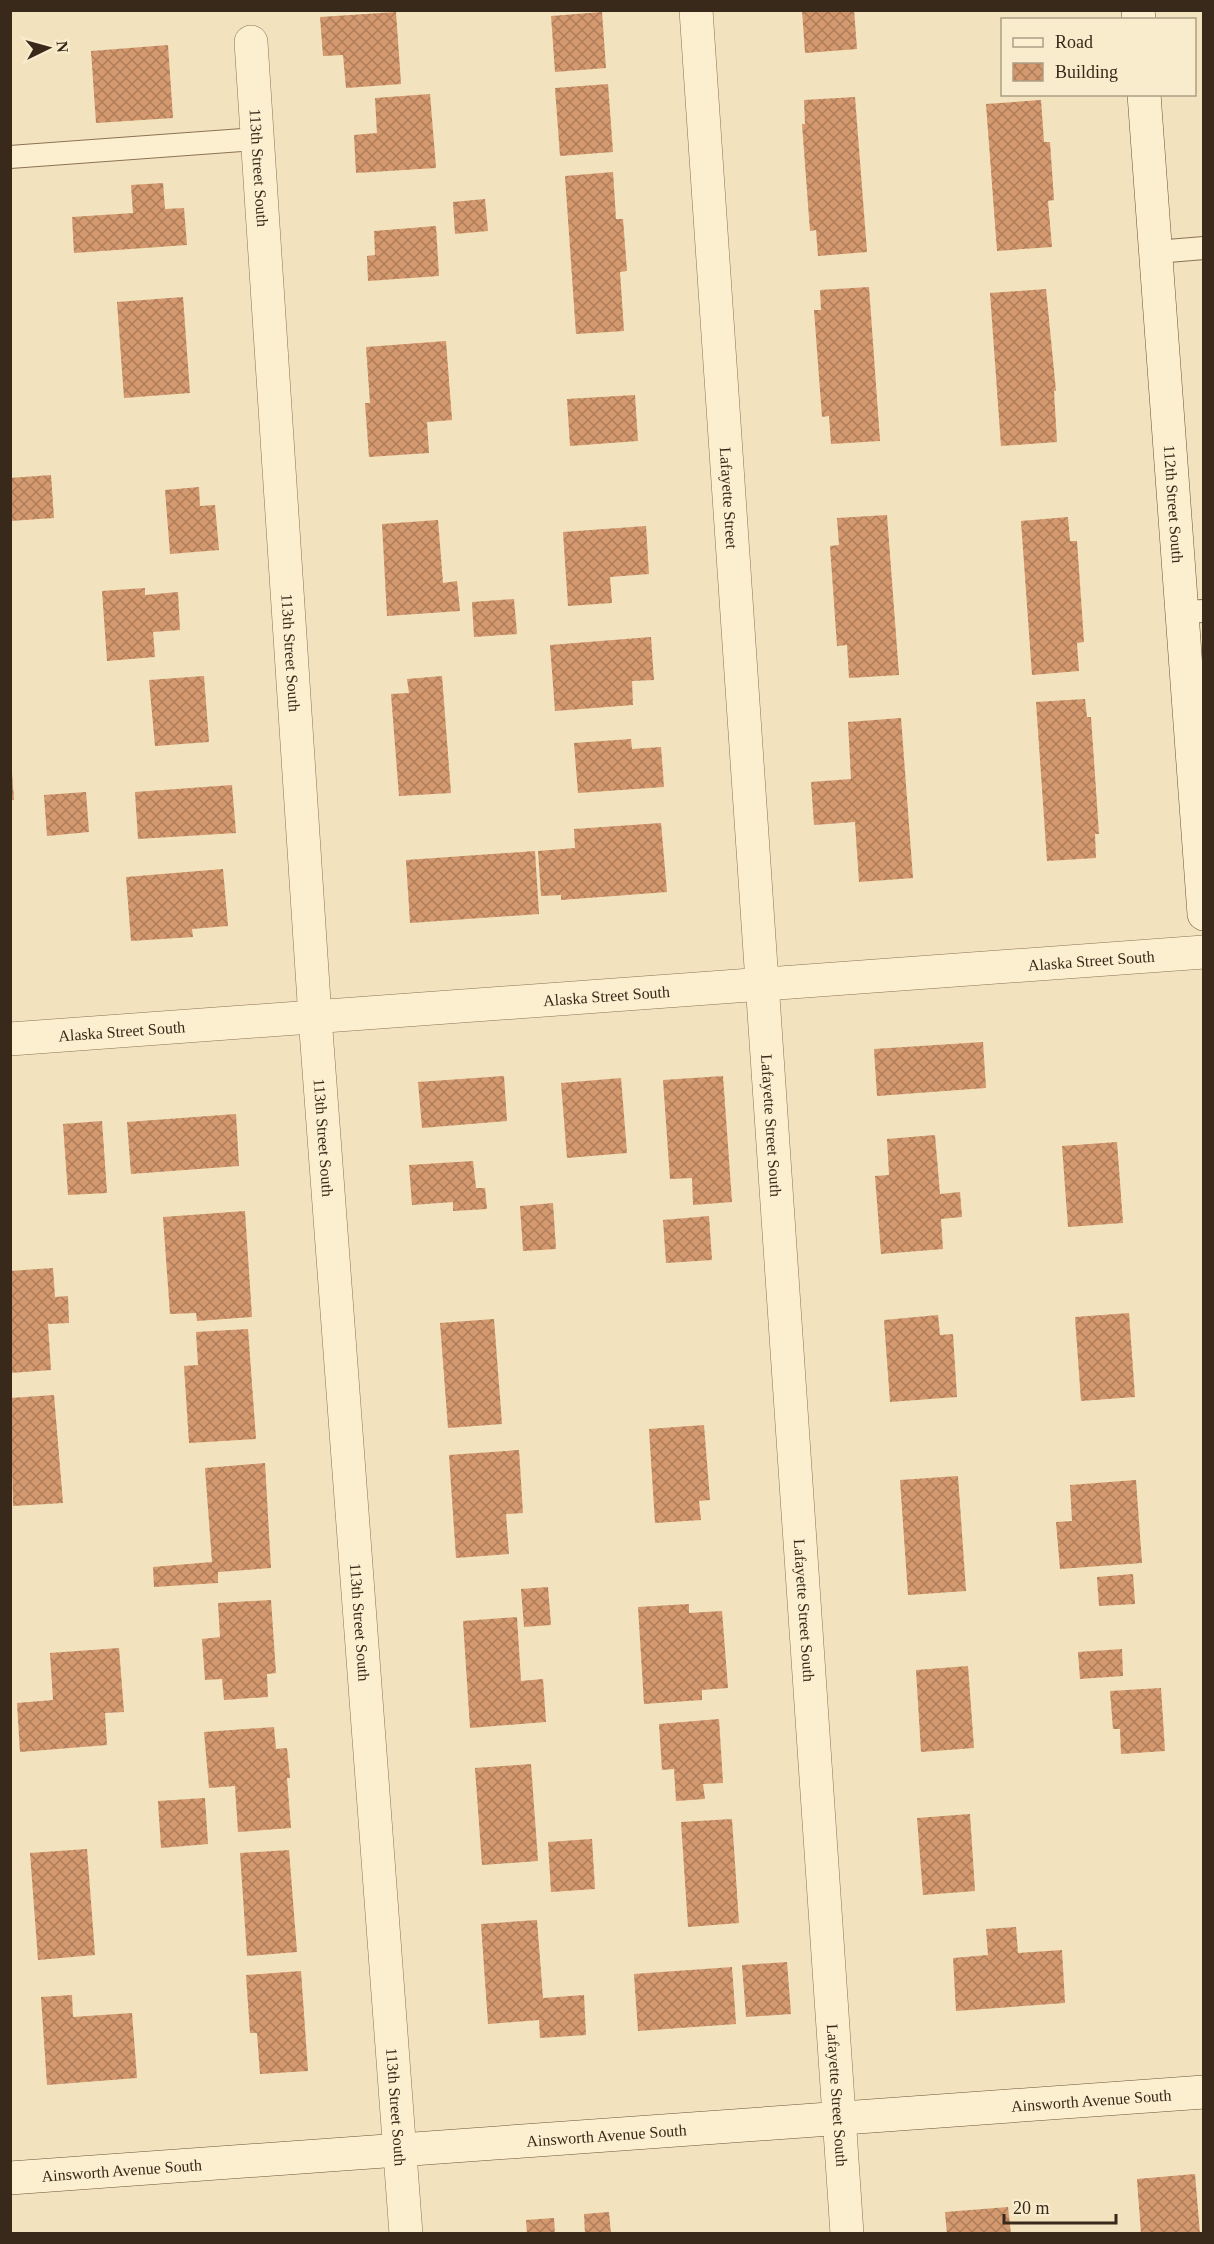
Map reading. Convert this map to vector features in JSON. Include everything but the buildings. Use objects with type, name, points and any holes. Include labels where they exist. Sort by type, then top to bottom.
[{"type":"street","name":"Lafayette Street","points":[[696,10],[760,985]]},
{"type":"street","name":"113th Street South","points":[[251,42],[315,1017],[406,2234]]},
{"type":"street","name":"112th Street South","points":[[1144,96],[1156,252],[1192,612],[1203,914]]},
{"type":"street","name":"Alaska Street South","points":[[10,1039],[1203,952]]},
{"type":"street","name":"Lafayette Street South","points":[[760,985],[847,2234]]},
{"type":"street","name":"Ainsworth Avenue South","points":[[10,2178],[1203,2092]]},
{"type":"lane","points":[[10,157],[257,139]]},
{"type":"lane","points":[[1156,252],[1203,248]]}]
